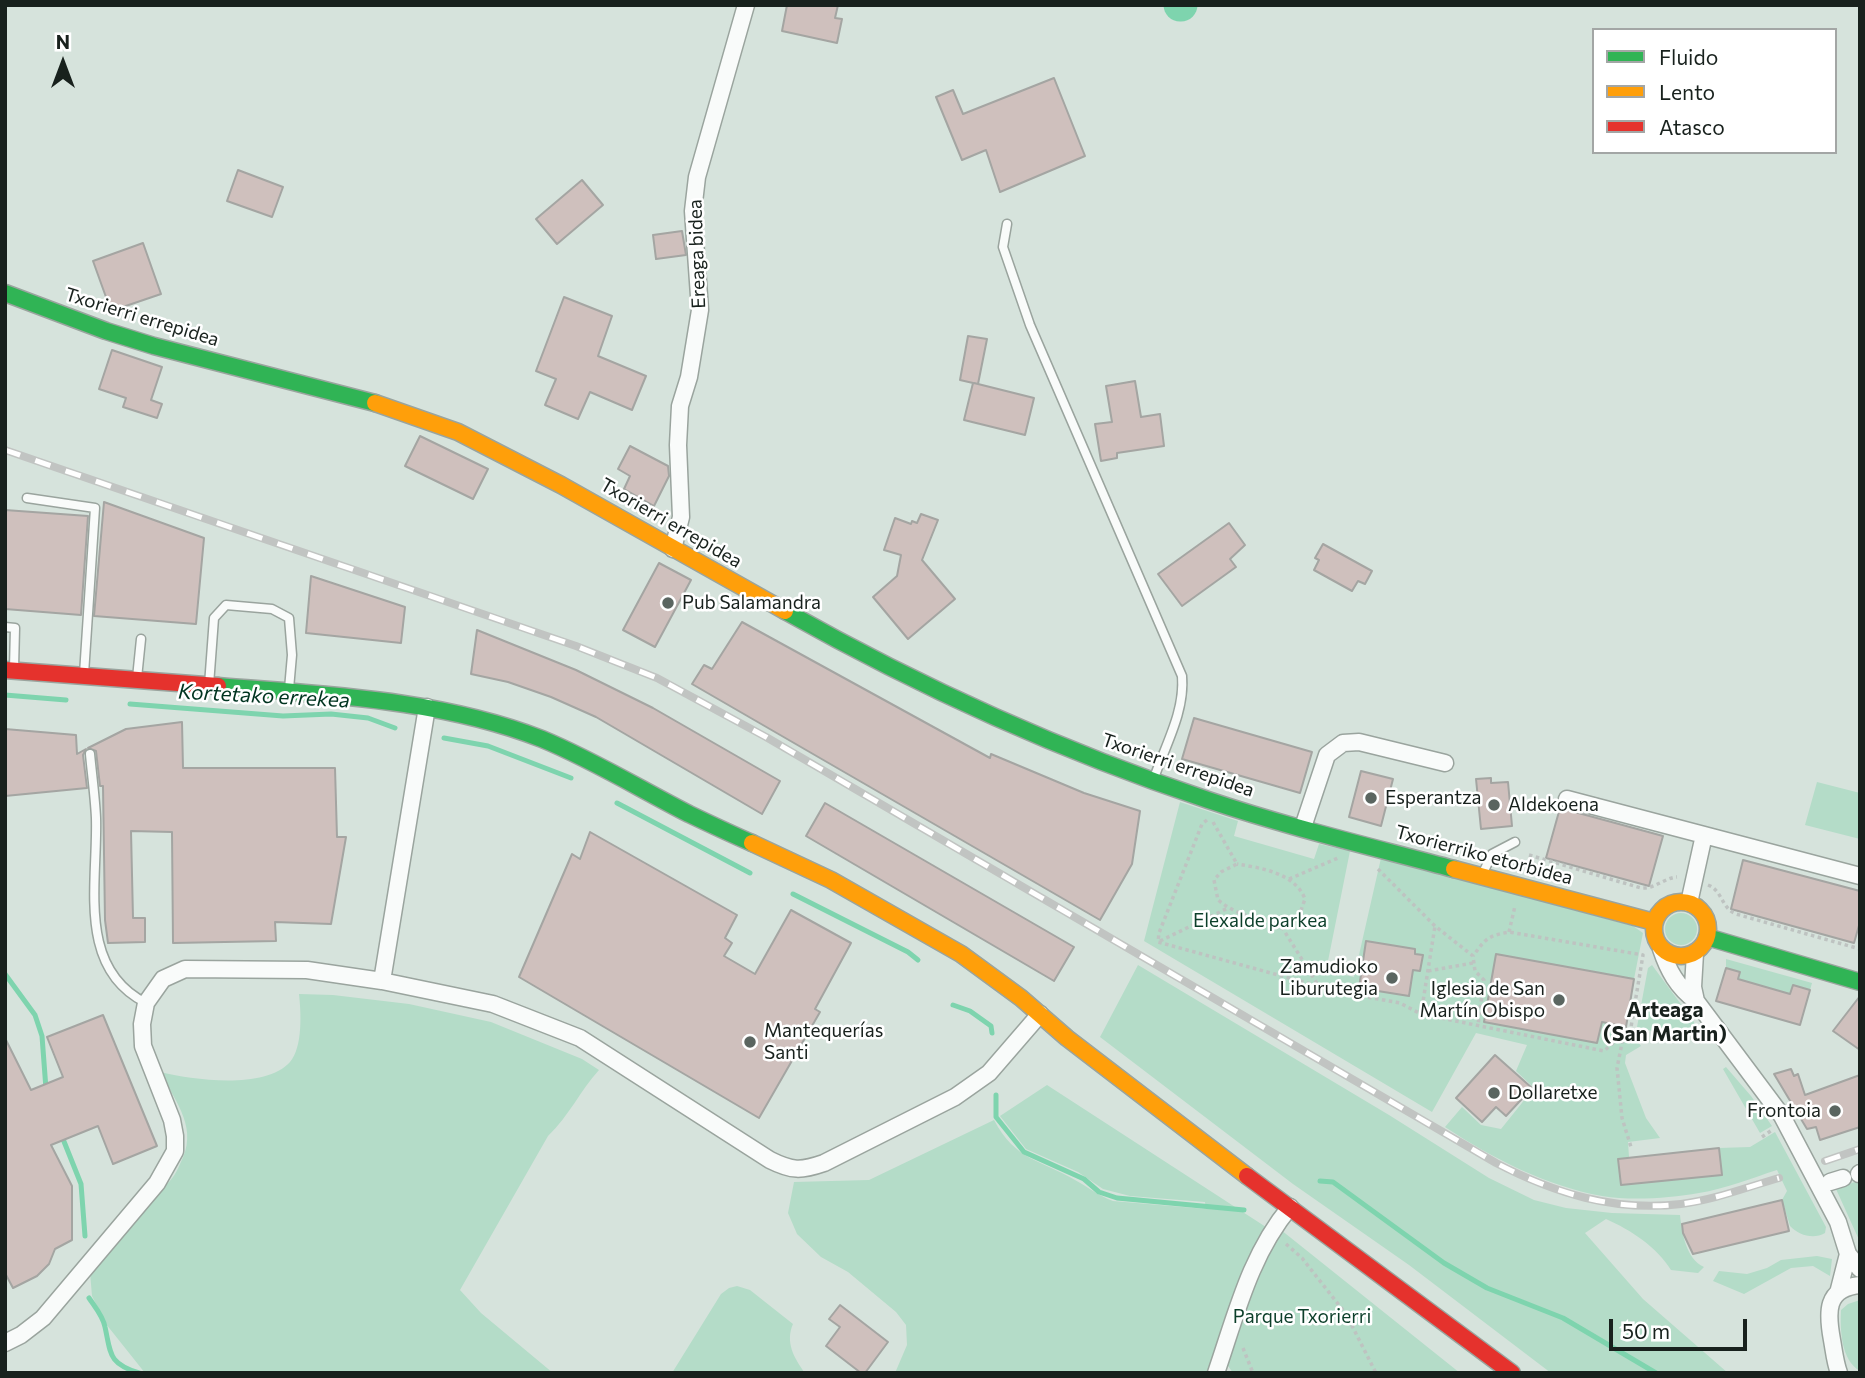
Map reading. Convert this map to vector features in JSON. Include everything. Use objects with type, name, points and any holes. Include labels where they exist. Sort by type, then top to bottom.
[{"type":"street","name":"Ereaga bidea","points":[[673,549],[681,517],[678,445],[680,406],[688,377],[699,310],[693,211],[695,186],[746,5]]},
{"type":"street","name":"Txorierri errepidea","points":[[5,293],[106,331],[155,346],[355,397],[418,416],[494,449],[853,649],[922,684],[1064,747],[1208,800],[1303,827]]},
{"type":"street","points":[[10,670],[289,692],[427,707],[541,739],[582,757],[691,816],[831,880],[961,954],[1067,1038],[1512,1373]]},
{"type":"street","points":[[382,981],[427,707]]},
{"type":"street","points":[[1303,827],[1326,755],[1343,743],[1359,741],[1445,763]]},
{"type":"street","points":[[1567,799],[1860,876]]},
{"type":"street","name":"Txorierriko etorbidea","points":[[1303,827],[1654,922]]},
{"type":"street","points":[[1689,903],[1704,835]]},
{"type":"street","points":[[1696,1001],[1693,987],[1695,953],[1707,937],[1707,920],[1703,912],[1689,903],[1671,903],[1658,914],[1654,922],[1656,940],[1666,963],[1678,986],[1696,1001],[1787,1125],[1838,1222],[1848,1254],[1860,1269]]},
{"type":"street","points":[[1707,937],[1860,982]]},
{"type":"street","points":[[1661,948],[1675,955],[1695,953]]},
{"type":"street","points":[[5,1343],[21,1335],[43,1318],[156,1183],[175,1151],[172,1119],[143,1046],[142,1024],[146,1003],[163,979],[185,970],[238,977],[307,970],[382,981],[492,1004],[580,1038],[769,1160],[786,1168],[805,1170],[955,1097],[989,1073],[1040,1014]]},
{"type":"street","points":[[1216,1373],[1255,1260],[1276,1223],[1290,1207]]},
{"type":"street","points":[[1838,1293],[1848,1254]]},
{"type":"street","points":[[1839,1373],[1828,1313],[1829,1305],[1845,1288],[1860,1285]]},
{"type":"lane","points":[[1007,224],[1003,247],[1030,325],[1182,676],[1183,693],[1174,727],[1153,780]]},
{"type":"lane","points":[[27,498],[95,508],[84,677]]},
{"type":"lane","points":[[208,686],[214,618],[226,605],[271,609],[289,618],[292,655],[289,692]]},
{"type":"lane","points":[[5,627],[15,628],[10,670]]},
{"type":"lane","points":[[137,681],[141,639]]},
{"type":"lane","points":[[90,754],[96,817],[97,943],[112,975],[130,995],[146,1003]]},
{"type":"lane","points":[[1482,875],[1492,854],[1515,842]]},
{"type":"path","points":[[1158,942],[1159,933],[1205,821],[1213,821],[1237,864]]},
{"type":"path","points":[[1289,879],[1342,857]]},
{"type":"path","points":[[1237,864],[1266,869],[1289,879],[1302,892],[1304,906],[1299,916],[1278,921],[1245,915],[1228,908],[1218,900],[1214,880],[1221,872],[1237,864]]},
{"type":"path","points":[[1375,865],[1436,926],[1473,956]]},
{"type":"path","points":[[1509,932],[1515,906]]},
{"type":"path","points":[[1158,942],[1228,908]]},
{"type":"path","points":[[1278,921],[1318,985]]},
{"type":"path","points":[[1421,1014],[1436,926]]},
{"type":"path","points":[[1158,942],[1318,985],[1400,1003],[1421,1014],[1477,1026],[1604,1051],[1631,1027],[1643,955],[1509,932],[1492,935],[1473,956],[1475,971],[1484,980],[1477,1026]]},
{"type":"path","points":[[1856,954],[1857,948]]},
{"type":"path","points":[[1428,971],[1473,963]]},
{"type":"path","points":[[1625,1033],[1617,1068],[1622,1118],[1631,1147]]},
{"type":"path","points":[[1287,1232],[1286,1245],[1302,1258],[1346,1314],[1376,1373]]},
{"type":"green space","points":[[1817,782],[1860,793],[1860,839],[1805,825]]},
{"type":"green space","name":"Elexalde parkea","points":[[1180,802],[1238,821],[1234,836],[1314,859],[1319,844],[1350,851],[1326,971],[1354,977],[1381,858],[1633,926],[1643,933],[1634,979],[1496,954],[1484,1021],[1597,1043],[1602,1022],[1626,1027],[1641,1046],[1626,1055],[1625,1063],[1646,1118],[1660,1138],[1628,1142],[1629,1157],[1618,1159],[1621,1185],[1721,1175],[1719,1148],[1750,1147],[1775,1132],[1826,1227],[1825,1233],[1806,1235],[1790,1226],[1782,1200],[1787,1191],[1777,1170],[1709,1191],[1651,1198],[1602,1196],[1540,1178],[1501,1160],[1445,1127],[1462,1107],[1481,1125],[1501,1129],[1534,1088],[1516,1071],[1527,1045],[1476,1033],[1432,1112],[1144,941]]},
{"type":"green space","points":[[1681,913],[1692,918],[1697,929],[1692,940],[1681,945],[1670,940],[1665,929],[1670,918]]},
{"type":"green space","points":[[1726,959],[1812,983],[1810,990],[1793,986],[1790,994],[1738,979],[1740,972],[1726,968]]},
{"type":"green space","points":[[1138,965],[1489,1178],[1534,1200],[1566,1208],[1612,1213],[1680,1215],[1689,1252],[1704,1267],[1698,1273],[1671,1270],[1643,1240],[1606,1219],[1585,1233],[1643,1299],[1728,1373],[1551,1373],[1409,1265],[1293,1184],[1100,1037]]},
{"type":"green space","points":[[1652,965],[1694,1022],[1695,1027],[1690,1035],[1671,1036],[1637,1027],[1648,968]]},
{"type":"green space","points":[[299,994],[409,1004],[491,1022],[582,1059],[599,1070],[548,1136],[460,1290],[481,1313],[553,1373],[145,1373],[106,1324],[92,1296],[89,1260],[169,1181],[185,1151],[187,1128],[184,1117],[160,1072],[209,1080],[247,1080],[279,1071],[290,1062],[297,1048]]},
{"type":"green space","points":[[1726,1067],[1772,1126],[1760,1133],[1723,1069]]},
{"type":"green space","points":[[1047,1085],[1269,1229],[1210,1373],[895,1373],[907,1345],[906,1325],[896,1312],[848,1272],[821,1257],[797,1234],[788,1213],[794,1182],[869,1180],[994,1120],[1011,1144],[1029,1158],[1108,1199],[1206,1209],[1205,1202],[1130,1196],[1103,1189],[1078,1172],[1026,1149],[1000,1116]]},
{"type":"green space","points":[[1860,1180],[1860,1242],[1836,1189]]},
{"type":"green space","name":"Parque Txorierri","points":[[1281,1230],[1460,1373],[1233,1373],[1226,1363],[1265,1253]]},
{"type":"green space","points":[[1817,1256],[1832,1259],[1830,1276],[1813,1266],[1791,1268],[1744,1294],[1713,1281],[1719,1271],[1747,1274],[1781,1260]]},
{"type":"green space","points":[[737,1286],[750,1290],[793,1324],[790,1343],[797,1362],[805,1373],[672,1373],[721,1294]]},
{"type":"green space","points":[[1860,1300],[1860,1371],[1845,1352],[1841,1310]]},
{"type":"building","points":[[787,5],[838,5],[835,18],[842,19],[837,43],[782,31]]},
{"type":"building","points":[[1054,78],[1085,156],[1000,192],[986,150],[962,160],[936,97],[953,90],[963,114]]},
{"type":"building","points":[[238,170],[283,187],[272,217],[227,201]]},
{"type":"building","points":[[582,180],[603,205],[557,244],[536,219]]},
{"type":"building","points":[[682,231],[686,255],[656,259],[653,235]]},
{"type":"building","points":[[143,243],[161,294],[111,311],[93,261]]},
{"type":"building","points":[[564,297],[612,316],[598,356],[646,376],[632,410],[590,392],[578,419],[545,405],[556,379],[536,371]]},
{"type":"building","points":[[968,336],[987,339],[978,384],[1034,398],[1025,435],[964,420],[973,383],[960,380]]},
{"type":"building","points":[[112,350],[162,367],[151,400],[162,404],[157,418],[123,407],[126,398],[99,389]]},
{"type":"building","points":[[1135,381],[1141,417],[1160,414],[1164,446],[1117,453],[1117,458],[1101,461],[1095,424],[1112,422],[1106,386]]},
{"type":"building","points":[[420,436],[488,469],[473,499],[405,466]]},
{"type":"building","points":[[630,446],[668,466],[669,476],[654,506],[624,489],[630,476],[618,469]]},
{"type":"building","points":[[104,502],[204,538],[196,624],[94,616]]},
{"type":"building","points":[[5,510],[88,516],[81,615],[5,609]]},
{"type":"building","points":[[921,514],[938,520],[922,560],[955,599],[908,639],[873,597],[897,576],[901,555],[884,550],[895,518],[911,524],[912,521],[917,523]]},
{"type":"building","points":[[1229,523],[1245,545],[1230,559],[1236,567],[1182,606],[1158,574]]},
{"type":"building","points":[[1323,544],[1372,571],[1365,584],[1358,581],[1352,591],[1314,570],[1319,560],[1315,558]]},
{"type":"building","points":[[659,563],[691,580],[655,647],[623,630]]},
{"type":"building","points":[[311,576],[405,607],[401,643],[306,633]]},
{"type":"building","points":[[742,622],[990,758],[991,754],[1084,793],[1140,811],[1132,864],[1100,920],[692,684],[704,665],[712,669]]},
{"type":"building","points":[[477,630],[576,670],[653,708],[780,781],[762,814],[596,717],[508,682],[471,674]]},
{"type":"building","points":[[1194,718],[1312,752],[1300,793],[1182,759]]},
{"type":"building","points":[[182,722],[183,768],[335,768],[337,837],[346,837],[331,924],[275,922],[276,941],[173,943],[172,832],[131,831],[133,918],[145,918],[145,942],[108,943],[105,920],[103,786],[100,786],[96,751],[88,748],[126,729]]},
{"type":"building","points":[[5,729],[76,735],[77,754],[86,749],[83,755],[87,788],[5,796]]},
{"type":"building","name":"Esperantza","points":[[1361,771],[1393,779],[1381,826],[1349,817]]},
{"type":"building","name":"Aldekoena","points":[[1491,778],[1491,783],[1508,782],[1512,826],[1481,829],[1476,779]]},
{"type":"building","points":[[825,803],[1074,947],[1054,981],[806,836]]},
{"type":"building","points":[[1560,808],[1663,836],[1649,886],[1546,858]]},
{"type":"building","points":[[590,832],[737,915],[725,938],[732,943],[724,956],[755,974],[791,910],[851,943],[815,1009],[820,1012],[759,1118],[519,977],[572,854],[580,859]]},
{"type":"building","points":[[1743,860],[1860,891],[1860,922],[1854,943],[1731,909]]},
{"type":"building","points":[[1366,941],[1415,949],[1415,954],[1423,955],[1420,971],[1413,970],[1409,996],[1359,988]]},
{"type":"building","name":"Iglesia de San Martín Obispo","points":[[1496,954],[1634,979],[1626,1027],[1602,1022],[1597,1043],[1484,1022]]},
{"type":"building","points":[[1726,968],[1740,972],[1738,979],[1790,994],[1793,985],[1810,990],[1800,1025],[1716,1001]]},
{"type":"building","points":[[1860,996],[1860,1050],[1833,1031]]},
{"type":"building","points":[[103,1015],[157,1146],[113,1164],[98,1126],[51,1145],[72,1186],[72,1240],[55,1249],[49,1264],[37,1276],[13,1288],[5,1273],[5,1038],[31,1090],[63,1077],[47,1037]]},
{"type":"building","name":"Dollaretxe","points":[[1495,1055],[1532,1088],[1506,1116],[1496,1107],[1482,1122],[1456,1098]]},
{"type":"building","name":"Frontoia","points":[[1791,1069],[1794,1076],[1798,1074],[1805,1095],[1860,1075],[1860,1127],[1820,1140],[1816,1127],[1807,1129],[1774,1074]]},
{"type":"building","points":[[1719,1148],[1722,1175],[1621,1185],[1618,1159]]},
{"type":"building","points":[[1782,1200],[1789,1231],[1693,1254],[1683,1233],[1682,1224]]},
{"type":"building","points":[[840,1305],[888,1342],[865,1373],[861,1373],[826,1346],[840,1327],[829,1319]]},
{"type":"waterway","name":"Kortetako errekea","points":[[5,695],[66,700]]},
{"type":"waterway","name":"Kortetako errekea","points":[[130,704],[283,716],[331,714],[368,718],[395,728]]},
{"type":"waterway","name":"Kortetako errekea","points":[[444,738],[488,746],[571,778]]},
{"type":"waterway","name":"Kortetako errekea","points":[[617,803],[750,873]]},
{"type":"waterway","name":"Kortetako errekea","points":[[793,894],[908,952],[918,960]]},
{"type":"waterway","points":[[5,974],[35,1015],[42,1036],[46,1089]]},
{"type":"waterway","name":"Kortetako errekea","points":[[953,1005],[970,1011],[991,1026],[992,1033]]},
{"type":"waterway","name":"Kortetako errekea","points":[[996,1095],[996,1117],[1024,1152],[1084,1179],[1099,1192],[1117,1198],[1244,1210]]},
{"type":"waterway","points":[[61,1134],[81,1184],[85,1236]]},
{"type":"waterway","name":"Kortetako errekea","points":[[1320,1181],[1333,1182],[1444,1263],[1487,1288],[1563,1318],[1656,1373]]},
{"type":"waterway","points":[[89,1298],[102,1319],[110,1351],[116,1361],[139,1373]]},
{"type":"railway","points":[[5,450],[576,646],[657,678],[766,737],[1518,1174],[1585,1198],[1656,1206],[1706,1200],[1779,1178]]},
{"type":"railway","points":[[1825,1161],[1860,1149]]},
{"type":"traffic: fast","points":[[5,293],[154,346],[375,403]]},
{"type":"traffic: fast","points":[[785,611],[887,666],[992,716],[1153,781],[1238,810],[1454,869]]},
{"type":"traffic: fast","points":[[218,686],[382,701],[464,715],[503,726],[561,747],[689,814],[752,843]]},
{"type":"traffic: fast","points":[[1707,937],[1860,982]]},
{"type":"traffic: slow","points":[[375,403],[458,432],[561,485],[785,611]]},
{"type":"traffic: slow","points":[[752,843],[831,880],[961,954],[1247,1176]]},
{"type":"traffic: slow","points":[[1454,869],[1654,922]]},
{"type":"traffic: slow","points":[[1681,902],[1700,910],[1708,929],[1700,948],[1681,956],[1662,948],[1654,929],[1662,910],[1681,902]]},
{"type":"traffic: jam","points":[[5,670],[218,686]]},
{"type":"traffic: jam","points":[[1247,1176],[1512,1373]]},
{"type":"place","name":"Pub Salamandra","points":[[668,603]]},
{"type":"place","name":"Esperantza","points":[[1371,798]]},
{"type":"place","name":"Aldekoena","points":[[1494,805]]},
{"type":"place","name":"Zamudioko Liburutegia","points":[[1392,978]]},
{"type":"place","name":"Iglesia de San Martín Obispo","points":[[1559,1000]]},
{"type":"place","name":"Mantequerías Santi","points":[[750,1042]]},
{"type":"place","name":"Dollaretxe","points":[[1494,1093]]},
{"type":"place","name":"Frontoia","points":[[1835,1111]]},
{"type":"district","name":"Arteaga (San Martin)","points":[[1665,1022]]}]
